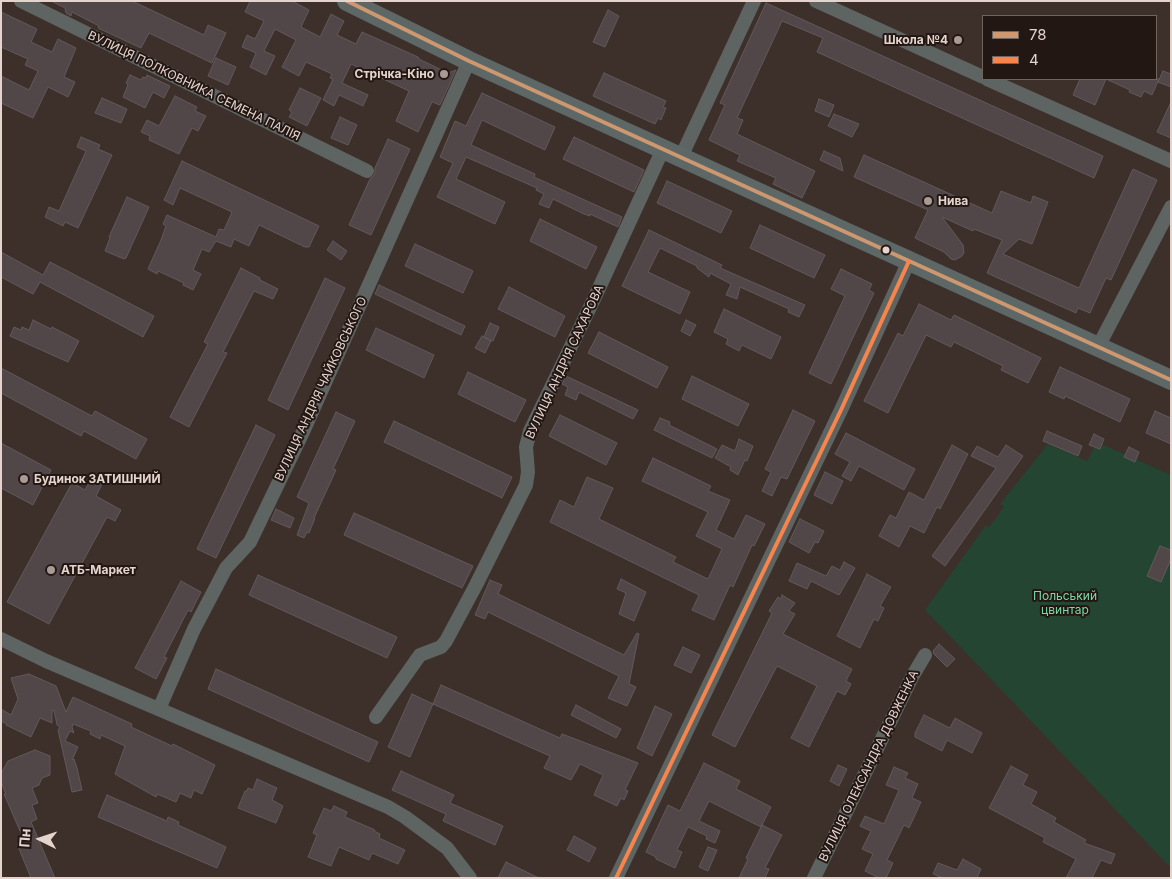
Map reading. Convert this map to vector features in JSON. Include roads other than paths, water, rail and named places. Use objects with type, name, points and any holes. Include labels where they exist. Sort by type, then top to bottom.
[{"type":"street","name":"ВУЛИЦЯ ПОЛКОВНИКА СЕМЕНА ПАЛІЯ","points":[[21,1],[367,170]]},
{"type":"street","points":[[347,1],[470,61],[1171,380]]},
{"type":"street","name":"ВУЛИЦЯ АНДРІЯ САХАРОВА","points":[[376,717],[420,655],[441,647],[446,641],[476,585],[526,484],[528,472],[526,447],[530,431],[594,299],[754,1]]},
{"type":"street","points":[[816,1],[982,77]]},
{"type":"street","name":"ВУЛИЦЯ АНДРІЯ ЧАЙКОВСЬКОГО","points":[[159,709],[194,629],[226,568],[250,542],[303,432],[470,61]]},
{"type":"street","points":[[989,80],[1171,161]]},
{"type":"street","points":[[1098,347],[1171,207]]},
{"type":"street","points":[[616,878],[841,410],[909,261]]},
{"type":"street","points":[[1,639],[46,661],[388,807],[447,848],[470,878]]},
{"type":"street","name":"ВУЛИЦЯ ОЛЕКСАНДРА ДОВЖЕНКА","points":[[814,878],[912,677],[925,655]]},
{"type":"place","name":"Школа №4","points":[[958,40]]},
{"type":"place","name":"Стрічка-Кіно","points":[[444,74]]},
{"type":"place","name":"Нива","points":[[928,201]]},
{"type":"place","name":"Будинок ЗАТИШНИЙ","points":[[24,479]]},
{"type":"place","name":"АТБ-Маркет","points":[[51,570]]},
{"type":"park label","name":"Польський цвинтар","points":[[1065,603]]}]
